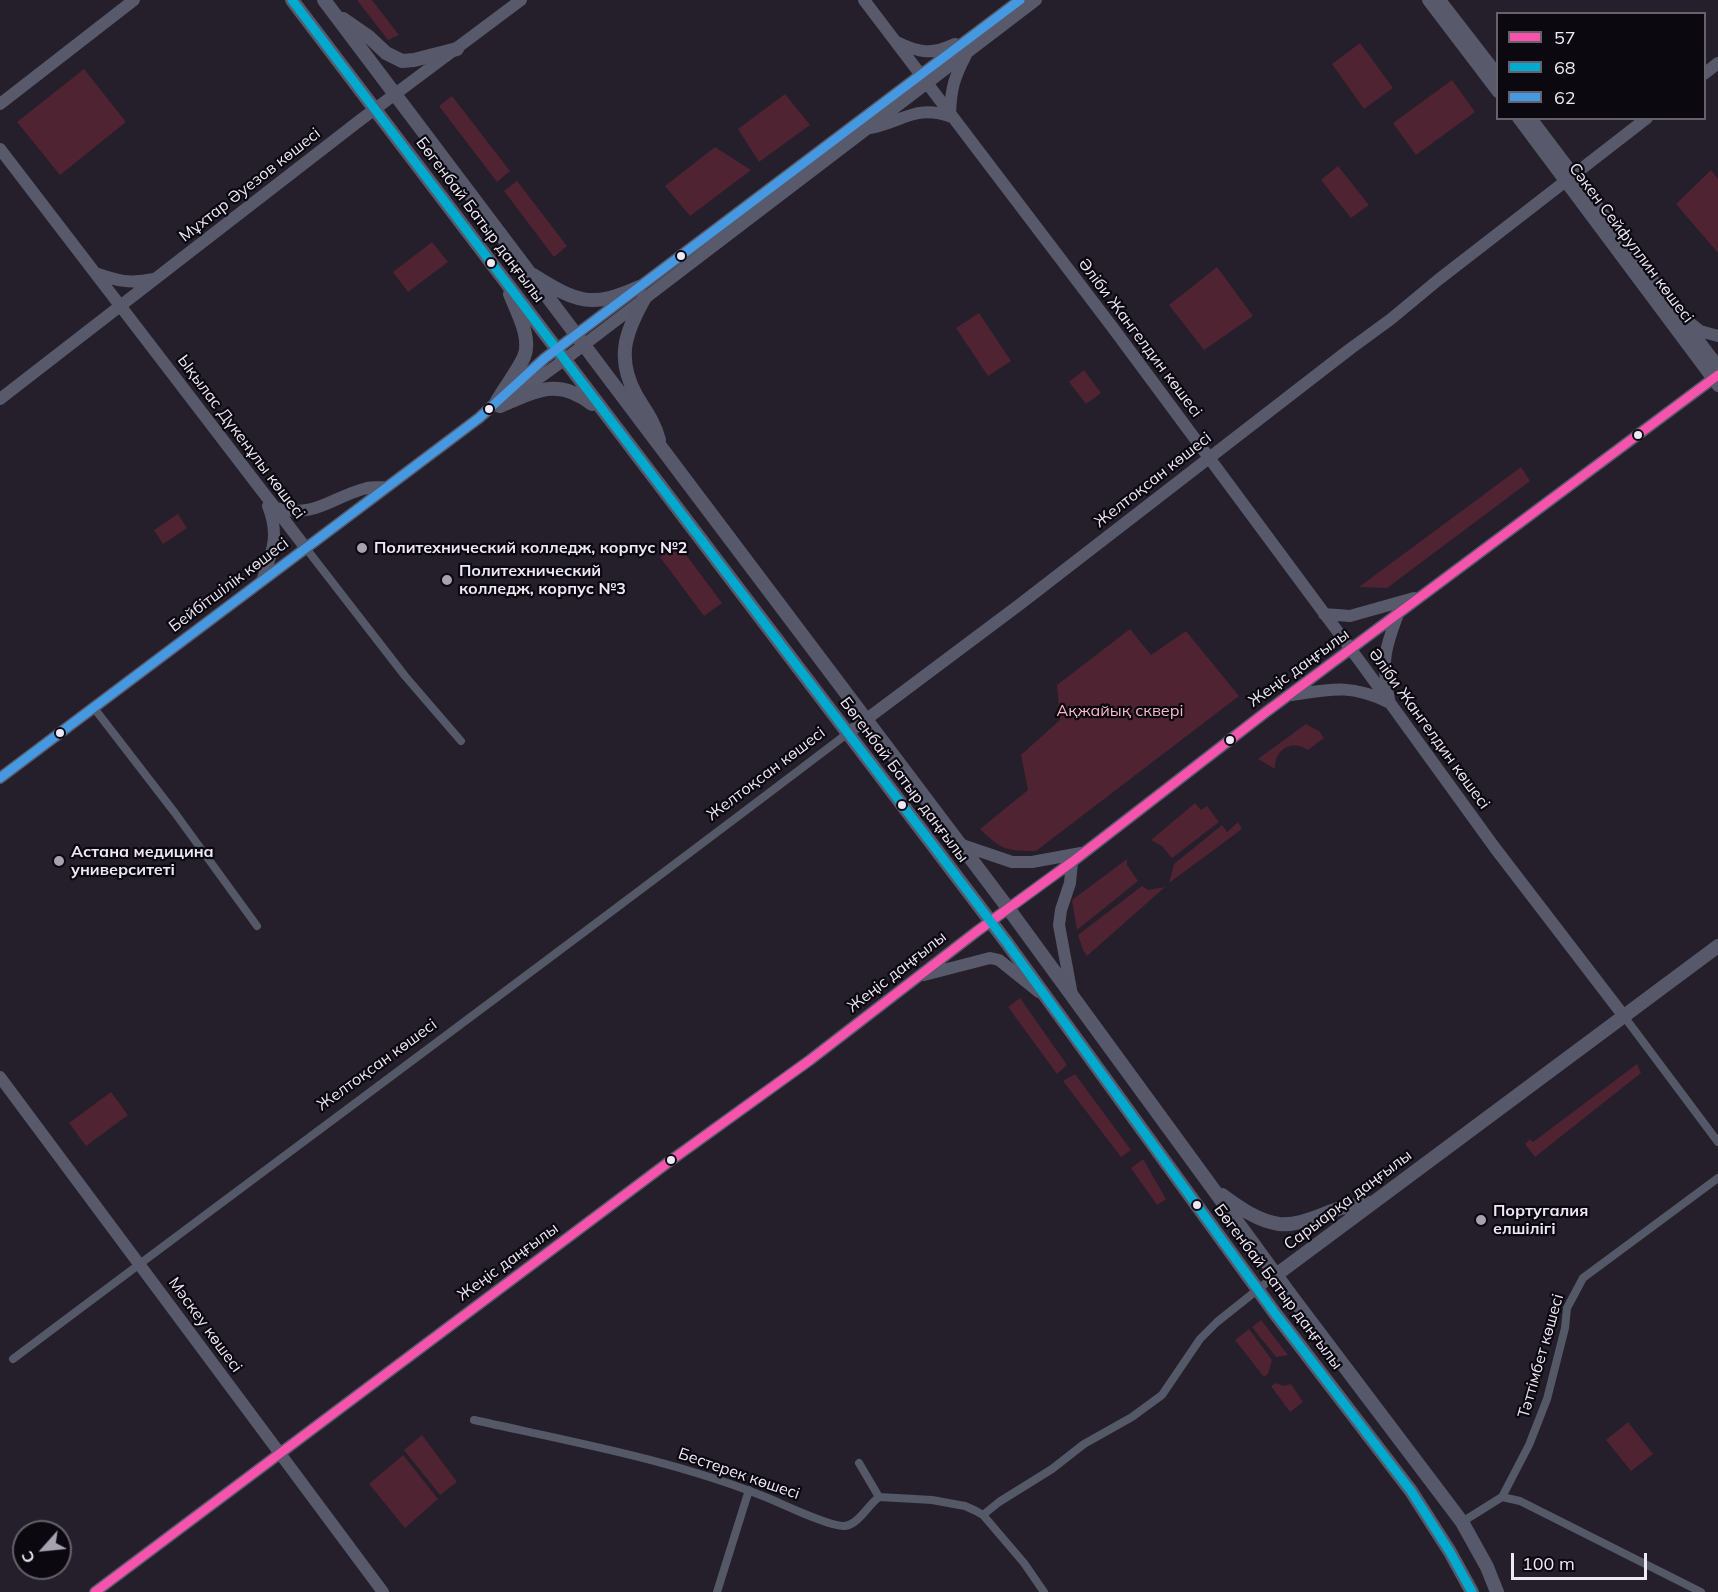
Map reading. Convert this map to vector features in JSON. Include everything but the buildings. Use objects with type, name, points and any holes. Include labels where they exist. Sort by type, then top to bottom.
[{"type":"main road","points":[[0,104],[134,0]]},
{"type":"main road","name":"Бөгенбай Батыр даңғылы","points":[[292,0],[990,921],[1258,1289],[1411,1491],[1450,1552],[1472,1592]]},
{"type":"main road","name":"Мұхтар Әуезов көшесі","points":[[0,399],[521,0]]},
{"type":"main road","name":"Әліби Жангелдин көшесі","points":[[864,0],[1209,457],[1495,848],[1623,1015]]},
{"type":"main road","name":"Бейбітшілік көшесі","points":[[642,293],[864,130],[1020,0]]},
{"type":"main road","name":"Бейбітшілік көшесі","points":[[0,778],[498,404],[924,78],[967,52],[1036,0]]},
{"type":"main road","points":[[1428,0],[1496,91]]},
{"type":"main road","points":[[1440,0],[1496,74]]},
{"type":"main road","points":[[327,5],[386,53],[402,61],[457,49]]},
{"type":"main road","name":"Бөгенбай Батыр даңғылы","points":[[327,5],[962,845],[1276,1275],[1462,1522],[1487,1567],[1497,1592]]},
{"type":"main road","points":[[896,42],[919,52],[952,45],[980,31]]},
{"type":"main road","points":[[864,130],[925,111],[952,116],[951,93],[954,79],[967,52]]},
{"type":"main road","points":[[1706,72],[1718,63]]},
{"type":"main road","name":"Сәкен Сейфуллин көшесі","points":[[1520,120],[1570,178],[1718,366]]},
{"type":"main road","name":"Сәкен Сейфуллин көшесі","points":[[1532,120],[1570,178],[1716,380]]},
{"type":"main road","name":"Желтоқсан көшесі","points":[[848,733],[1019,605],[1391,319],[1644,120]]},
{"type":"main road","name":"Ықылас Дүкенұлы көшесі","points":[[0,149],[305,548]]},
{"type":"main road","points":[[526,270],[561,293],[585,301],[642,293]]},
{"type":"main road","points":[[94,272],[120,282],[136,283],[158,279]]},
{"type":"main road","points":[[498,404],[525,356],[526,340],[503,279]]},
{"type":"main road","points":[[642,293],[630,324],[624,354],[626,373],[636,395],[653,421],[663,450]]},
{"type":"main road","points":[[1674,308],[1700,330],[1718,336]]},
{"type":"main road","name":"Жеңіс даңғылы","points":[[95,1592],[670,1161],[810,1060],[990,921],[1072,862],[1695,390],[1716,380]]},
{"type":"main road","points":[[498,404],[548,388],[564,388],[584,397],[604,413]]},
{"type":"main road","points":[[276,508],[291,513],[308,512],[367,488],[387,487]]},
{"type":"main road","points":[[262,491],[273,519],[275,534],[273,549],[262,581]]},
{"type":"main road","points":[[1324,614],[1350,616],[1423,596]]},
{"type":"main road","points":[[1290,695],[1333,689],[1358,690],[1390,703],[1384,658],[1398,614]]},
{"type":"main road","points":[[962,845],[1012,862],[1032,862],[1082,853]]},
{"type":"main road","points":[[1072,862],[1070,883],[1060,910],[1059,926],[1072,995]]},
{"type":"main road","name":"Сарыарқа даңғылы","points":[[1276,1275],[1718,946]]},
{"type":"main road","points":[[919,976],[990,958],[999,960],[1047,999]]},
{"type":"main road","name":"Мәскеу көшесі","points":[[0,1077],[383,1592]]},
{"type":"main road","points":[[1213,1188],[1244,1210],[1277,1224],[1288,1224],[1323,1216],[1339,1209],[1373,1202]]},
{"type":"street","name":"Ықылас Дүкенұлы көшесі","points":[[305,548],[405,676],[461,741]]},
{"type":"street","points":[[94,708],[175,813],[257,926]]},
{"type":"street","name":"Желтоқсан көшесі","points":[[13,1359],[848,733]]},
{"type":"street","points":[[1623,1015],[1718,1142]]},
{"type":"street","name":"Тәттімбет көшесі","points":[[1502,1497],[1529,1445],[1547,1399],[1565,1328],[1567,1308],[1583,1278],[1718,1178]]},
{"type":"street","name":"Сарыарқа даңғылы","points":[[983,1515],[999,1502],[1052,1469],[1084,1444],[1132,1417],[1162,1395],[1200,1339],[1217,1322],[1276,1275]]},
{"type":"street","name":"Бестерек көшесі","points":[[474,1420],[669,1465],[749,1490],[843,1526],[852,1524],[879,1497]]},
{"type":"street","points":[[859,1463],[879,1497],[932,1500],[965,1506],[983,1515],[1024,1563],[1044,1592]]},
{"type":"street","points":[[717,1592],[749,1490]]},
{"type":"street","points":[[1462,1522],[1502,1497],[1531,1504],[1701,1592]]},
{"type":"green space","points":[[357,0],[372,0],[399,35],[388,40]]},
{"type":"green space","points":[[1360,43],[1393,88],[1364,109],[1332,64]]},
{"type":"green space","points":[[84,69],[126,122],[60,175],[17,122]]},
{"type":"green space","points":[[1452,80],[1475,112],[1416,155],[1393,123]]},
{"type":"green space","points":[[785,94],[810,125],[759,162],[738,129]]},
{"type":"green space","points":[[452,96],[510,171],[497,182],[439,106]]},
{"type":"green space","points":[[715,147],[751,170],[690,216],[665,186]]},
{"type":"green space","points":[[1338,166],[1369,205],[1351,218],[1321,180]]},
{"type":"green space","points":[[1711,170],[1718,179],[1718,253],[1676,204]]},
{"type":"green space","points":[[517,181],[567,246],[554,257],[504,191]]},
{"type":"green space","points":[[432,242],[448,262],[408,292],[393,272]]},
{"type":"green space","points":[[1217,267],[1253,316],[1204,350],[1169,305]]},
{"type":"green space","points":[[979,313],[1011,361],[988,376],[956,328]]},
{"type":"green space","points":[[1084,370],[1101,393],[1086,404],[1069,382]]},
{"type":"green space","points":[[1521,467],[1530,481],[1387,588],[1359,587]]},
{"type":"green space","points":[[178,514],[187,528],[163,544],[154,530]]},
{"type":"green space","points":[[678,544],[722,603],[704,616],[660,557]]},
{"type":"green space","name":"Ақжайық сквері","points":[[1130,629],[1151,655],[1186,631],[1239,696],[1036,851],[1011,850],[999,845],[980,829],[1028,790],[1021,755],[1060,720],[1057,685]]},
{"type":"green space","points":[[1306,724],[1319,731],[1324,738],[1308,750],[1296,746],[1285,748],[1277,756],[1275,769],[1258,759]]},
{"type":"green space","points":[[1195,803],[1201,810],[1207,806],[1219,822],[1172,858],[1162,846],[1151,840]]},
{"type":"green space","points":[[1238,822],[1242,829],[1169,883],[1174,864],[1222,825],[1227,832]]},
{"type":"green space","points":[[1127,859],[1127,865],[1138,881],[1077,930],[1072,900]]},
{"type":"green space","points":[[1142,886],[1148,890],[1165,887],[1087,956],[1078,935]]},
{"type":"green space","points":[[1020,998],[1067,1065],[1057,1074],[1008,1007]]},
{"type":"green space","points":[[1637,1064],[1641,1073],[1535,1157],[1525,1144],[1530,1139],[1533,1142]]},
{"type":"green space","points":[[1075,1074],[1131,1150],[1121,1157],[1063,1081]]},
{"type":"green space","points":[[111,1092],[128,1115],[86,1146],[69,1123]]},
{"type":"green space","points":[[1143,1159],[1166,1199],[1157,1205],[1131,1168]]},
{"type":"green space","points":[[1261,1320],[1288,1355],[1276,1357],[1252,1327]]},
{"type":"green space","points":[[1249,1329],[1272,1360],[1268,1374],[1264,1377],[1235,1340]]},
{"type":"green space","points":[[1276,1383],[1284,1386],[1291,1384],[1303,1402],[1290,1412],[1271,1386]]},
{"type":"green space","points":[[1628,1422],[1653,1454],[1631,1471],[1606,1440]]},
{"type":"green space","points":[[422,1435],[457,1482],[440,1495],[404,1450]]},
{"type":"green space","points":[[403,1455],[438,1499],[405,1528],[369,1484]]},
{"type":"transit line","name":"68","points":[[292,0],[1007,943],[1274,1312],[1411,1491],[1450,1552],[1472,1592]]},
{"type":"transit line","name":"62","points":[[0,778],[479,418],[545,358],[1020,0]]},
{"type":"transit line","name":"57","points":[[95,1592],[670,1161],[810,1060],[1266,712],[1718,375]]},
{"type":"place","name":"Политехнический колледж, корпус №2","points":[[362,548]]},
{"type":"place","name":"Политехнический колледж, корпус №3","points":[[447,580]]},
{"type":"place","name":"Астана медицина университеті","points":[[59,861]]},
{"type":"place","name":"Португалия елшілігі","points":[[1481,1220]]}]
